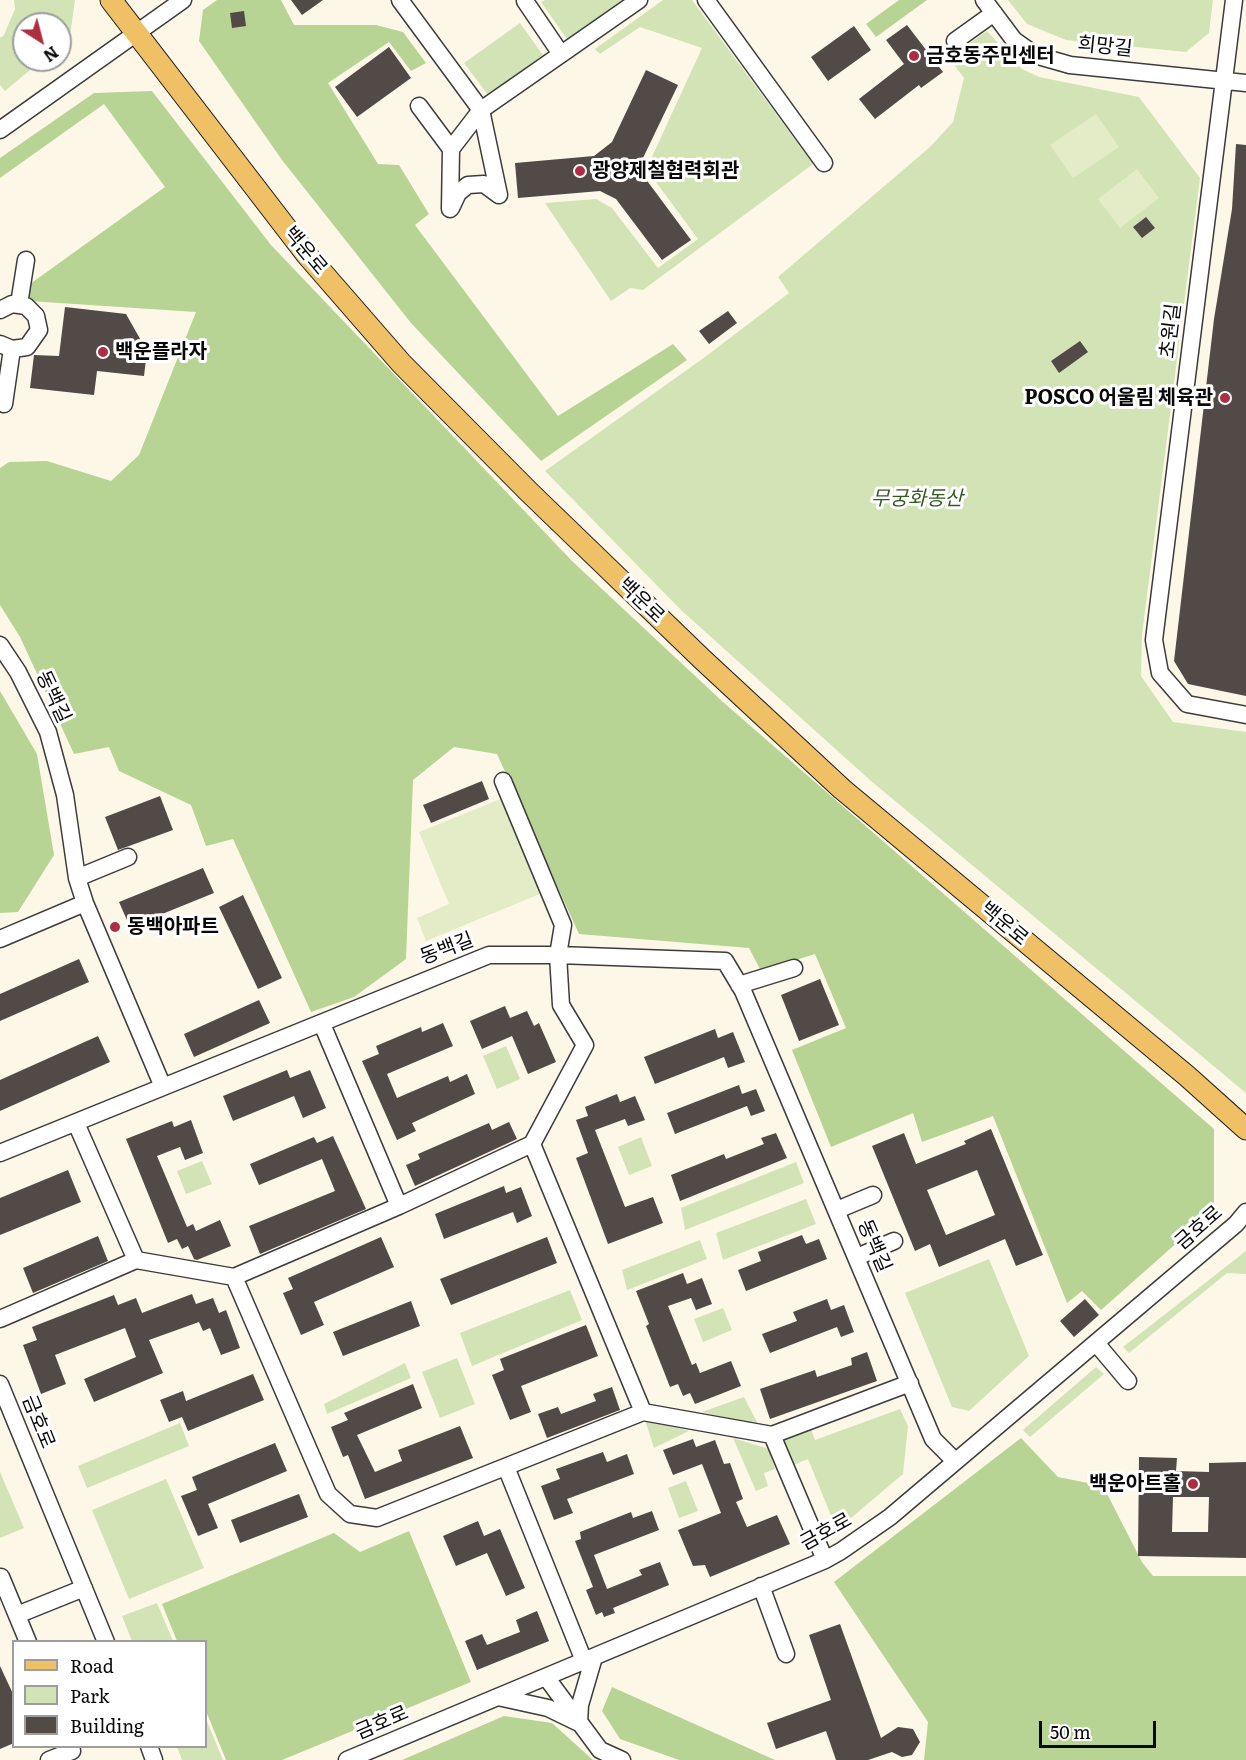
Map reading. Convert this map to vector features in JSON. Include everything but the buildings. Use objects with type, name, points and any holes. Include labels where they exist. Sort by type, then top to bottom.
[{"type":"main road","name":"백운로","points":[[111,0],[246,179],[357,314],[401,363],[537,500],[693,651],[842,789],[1205,1091],[1246,1129]]},
{"type":"street","points":[[0,130],[183,0]]},
{"type":"street","points":[[399,0],[482,110],[500,195],[484,184],[468,185],[458,193],[450,209],[451,149],[419,105]]},
{"type":"street","points":[[451,149],[482,110],[639,0]]},
{"type":"street","points":[[706,0],[824,163]]},
{"type":"street","name":"초원길","points":[[1234,0],[1226,81],[1154,640],[1160,673],[1187,704],[1246,715]]},
{"type":"street","points":[[525,1],[561,54]]},
{"type":"street","points":[[955,41],[989,6]]},
{"type":"street","name":"희망길","points":[[989,6],[1014,40],[1028,50],[1070,65],[1246,83]]},
{"type":"street","points":[[19,304],[26,260]]},
{"type":"street","points":[[0,310],[19,304],[32,310],[39,323],[39,330],[27,347],[6,347],[4,404]]},
{"type":"street","name":"동백길","points":[[0,645],[18,672],[48,732],[65,795],[77,878],[85,903],[163,1088],[322,1024],[440,973],[489,955],[725,961],[739,985],[837,1210],[933,1439],[956,1461]]},
{"type":"street","points":[[0,1319],[136,1260],[234,1277],[399,1206],[532,1144],[585,1045],[561,1005],[558,955],[563,925],[503,782]]},
{"type":"street","points":[[77,878],[128,857]]},
{"type":"street","points":[[0,939],[85,903]]},
{"type":"street","points":[[739,985],[794,969]]},
{"type":"street","points":[[322,1024],[399,1206]]},
{"type":"street","points":[[0,1154],[163,1088]]},
{"type":"street","points":[[76,1123],[136,1260]]},
{"type":"street","points":[[532,1144],[643,1412]]},
{"type":"street","points":[[837,1210],[873,1195]]},
{"type":"street","name":"금호로","points":[[347,1760],[825,1560],[890,1517],[1236,1224],[1246,1212]]},
{"type":"street","points":[[857,1257],[894,1241]]},
{"type":"street","points":[[234,1277],[328,1494],[350,1514],[377,1518],[643,1412],[772,1435],[910,1383]]},
{"type":"street","points":[[1096,1343],[1128,1381]]},
{"type":"street","name":"금호로","points":[[0,1384],[106,1640]]},
{"type":"street","points":[[772,1435],[825,1560]]},
{"type":"street","points":[[506,1467],[589,1659],[579,1723]]},
{"type":"street","points":[[1,1577],[28,1640]]},
{"type":"street","points":[[761,1587],[786,1654]]},
{"type":"street","points":[[17,1616],[84,1588]]},
{"type":"street","points":[[546,1677],[600,1750],[622,1760]]},
{"type":"street","points":[[498,1697],[548,1708],[579,1723]]},
{"type":"street","points":[[49,1760],[72,1751],[71,1748]]},
{"type":"green space","points":[[14,0],[75,0],[72,22],[72,12],[14,12]]},
{"type":"green space","points":[[217,0],[281,0],[294,25],[376,25],[403,32],[426,63],[411,71],[389,42],[328,83],[378,164],[399,165],[429,214],[415,225],[558,416],[673,344],[687,360],[541,461],[411,323],[282,160],[199,41],[203,10]]},
{"type":"green space","points":[[545,0],[623,0],[567,39],[541,2]]},
{"type":"green space","points":[[663,0],[692,0],[813,164],[643,290],[630,288],[611,301],[545,203],[596,199],[612,208],[658,268],[698,239],[653,178],[651,159],[702,48],[640,27],[600,54],[595,49]]},
{"type":"green space","points":[[899,0],[927,0],[876,37],[866,24]]},
{"type":"green space","points":[[1008,0],[1213,0],[1209,33],[1186,52],[1066,40],[1027,24]]},
{"type":"green space","points":[[12,16],[12,72],[28,72],[5,91],[0,85],[0,38],[4,35]]},
{"type":"green space","points":[[520,23],[543,55],[488,95],[464,63]]},
{"type":"green space","name":"무궁화동산","points":[[987,31],[1022,69],[1039,77],[1139,97],[1200,178],[1142,635],[1141,676],[1173,722],[1246,732],[1246,1093],[871,781],[681,610],[545,471],[705,357],[789,293],[778,277],[930,147],[953,122],[964,78],[949,58]]},
{"type":"green space","points":[[152,91],[271,245],[572,561],[723,702],[1214,1129],[1214,1210],[1101,1310],[1082,1291],[1067,1303],[993,1116],[922,1142],[913,1113],[831,1147],[792,1050],[846,1028],[815,954],[761,971],[749,948],[579,934],[497,754],[454,747],[413,780],[406,959],[354,997],[311,1012],[233,839],[206,846],[191,805],[119,771],[109,747],[74,754],[20,637],[0,605],[0,468],[9,462],[47,461],[111,481],[139,455],[196,312],[29,301],[30,284],[165,187],[104,104],[0,178],[0,158],[94,93]]},
{"type":"green space","points":[[1096,114],[1119,147],[1073,178],[1050,145]]},
{"type":"green space","points":[[1137,169],[1159,198],[1120,228],[1098,199]]},
{"type":"green space","points":[[0,691],[37,754],[54,855],[18,912],[0,913]]},
{"type":"green space","points":[[503,798],[542,893],[426,941],[417,918],[449,904],[419,832]]},
{"type":"green space","points":[[506,1046],[520,1079],[497,1089],[483,1056]]},
{"type":"green space","points":[[641,1137],[652,1166],[629,1175],[618,1147]]},
{"type":"green space","points":[[202,1161],[212,1184],[186,1194],[177,1171]]},
{"type":"green space","points":[[796,1162],[804,1183],[685,1230],[681,1208]]},
{"type":"green space","points":[[806,1199],[816,1224],[723,1260],[716,1233]]},
{"type":"green space","points":[[700,1240],[707,1259],[627,1290],[622,1270]]},
{"type":"green space","points":[[1246,1251],[1246,1274],[1227,1273],[1129,1353],[1123,1347]]},
{"type":"green space","points":[[989,1259],[1029,1356],[969,1411],[952,1407],[905,1293]]},
{"type":"green space","points":[[570,1290],[582,1320],[472,1366],[460,1333]]},
{"type":"green space","points":[[723,1308],[732,1330],[703,1342],[694,1319]]},
{"type":"green space","points":[[457,1358],[475,1404],[440,1418],[422,1372]]},
{"type":"green space","points":[[405,1363],[411,1378],[327,1414],[324,1404]]},
{"type":"green space","points":[[1096,1367],[1104,1374],[1030,1437],[1023,1430]]},
{"type":"green space","points":[[744,1397],[759,1426],[702,1412]]},
{"type":"green space","points":[[900,1409],[908,1426],[903,1474],[851,1518],[834,1523],[808,1459],[793,1465],[780,1435],[809,1424],[815,1440]]},
{"type":"green space","points":[[645,1420],[689,1431],[654,1448]]},
{"type":"green space","points":[[180,1423],[189,1446],[87,1488],[78,1466]]},
{"type":"green space","points":[[733,1438],[769,1449],[775,1469],[764,1473],[768,1486],[756,1491]]},
{"type":"green space","points":[[1021,1438],[1058,1477],[1103,1486],[1142,1562],[1153,1576],[1246,1576],[1246,1760],[924,1760],[928,1722],[834,1582]]},
{"type":"green space","points":[[0,1472],[24,1528],[0,1538]]},
{"type":"green space","points":[[166,1479],[204,1568],[129,1599],[92,1510]]},
{"type":"green space","points":[[686,1481],[698,1511],[679,1518],[668,1488]]},
{"type":"green space","points":[[409,1531],[471,1682],[282,1760],[226,1760],[207,1713],[207,1640],[177,1640],[162,1604],[334,1533],[360,1552]]},
{"type":"green space","points":[[157,1603],[173,1640],[132,1640],[122,1616]]},
{"type":"green space","points":[[612,1687],[775,1760],[679,1760],[620,1739],[602,1711]]},
{"type":"green space","points":[[504,1716],[552,1723],[593,1760],[402,1760]]},
{"type":"green space","points":[[207,1721],[223,1760],[182,1760],[177,1748],[207,1748]]},
{"type":"place","name":"금호동주민센터","points":[[914,56]]},
{"type":"place","name":"광양제철협력회관","points":[[580,171]]},
{"type":"place","name":"백운플라자","points":[[103,352]]},
{"type":"place","name":"POSCO 어울림 체육관","points":[[1225,398]]},
{"type":"place","name":"동백아파트","points":[[115,927]]},
{"type":"place","name":"백운아트홀","points":[[1193,1484]]}]
